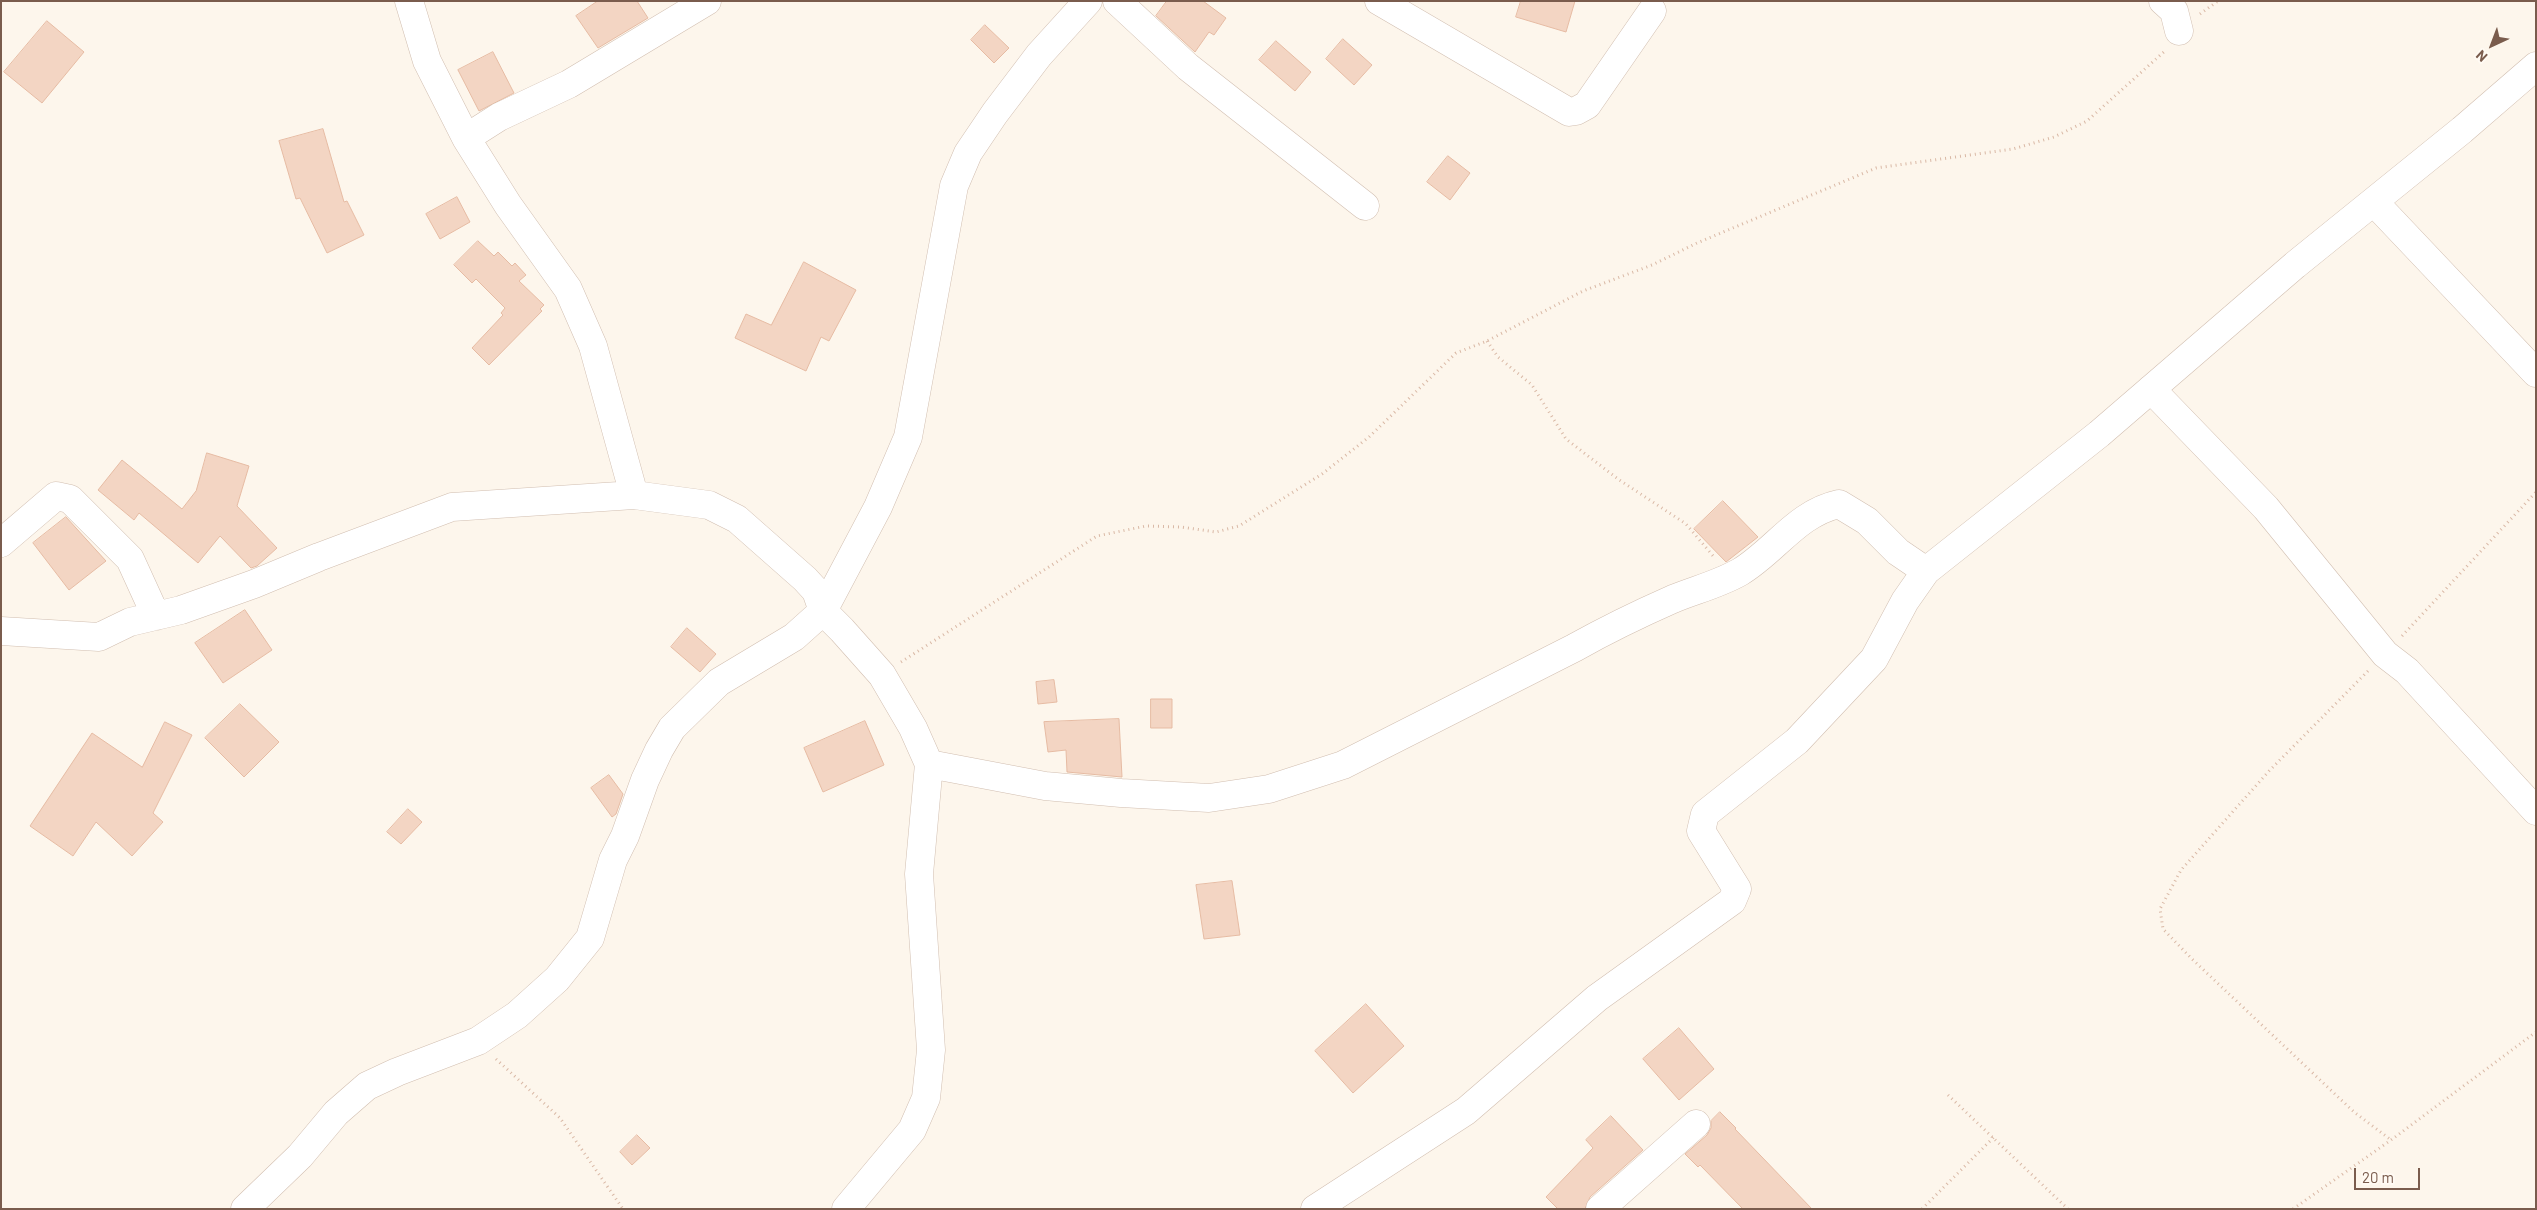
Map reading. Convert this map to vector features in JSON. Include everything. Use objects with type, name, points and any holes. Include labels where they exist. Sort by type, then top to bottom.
[{"type":"street","points":[[409,1],[427,61],[466,138],[508,205],[568,289],[593,346],[634,495]]},
{"type":"street","points":[[466,138],[499,117],[569,84],[707,1]]},
{"type":"street","points":[[245,1209],[300,1156],[336,1113],[367,1086],[397,1072],[478,1041],[517,1015],[557,979],[590,938],[613,860],[626,836],[652,765],[672,728],[719,682],[794,636],[823,611],[878,507],[908,437],[954,186],[968,153],[1039,55],[1088,1]]},
{"type":"street","points":[[1117,1],[1188,67],[1365,206]]},
{"type":"street","points":[[1379,1],[1568,112],[1576,111],[1587,105],[1652,11]]},
{"type":"street","points":[[2163,1],[2174,11],[2179,31]]},
{"type":"street","points":[[1315,1209],[1466,1111],[1597,998],[1732,901],[1737,889],[1701,831],[1705,814],[1797,742],[1874,659],[1905,601],[1926,571],[2099,434],[2295,265],[2462,130],[2536,66]]},
{"type":"street","points":[[2374,202],[2536,373]]},
{"type":"street","points":[[2151,388],[2266,508],[2385,654],[2407,671],[2536,811]]},
{"type":"street","points":[[1,631],[99,637],[130,622],[181,610],[254,584],[452,506],[526,500],[586,500],[634,495],[709,505],[737,519],[805,578],[816,591],[823,611],[882,675],[913,728],[930,764],[919,874],[931,1050],[926,1098],[912,1130],[846,1209]]},
{"type":"street","points":[[1,543],[56,496],[70,499],[130,558],[156,616]]},
{"type":"street","points":[[930,764],[1045,786],[1121,793],[1209,798],[1269,789],[1342,765],[1606,630],[1673,599],[1730,576],[1762,556],[1805,517],[1822,508],[1839,504],[1867,520],[1898,552],[1926,571]]},
{"type":"street","points":[[1600,1209],[1696,1124]]},
{"type":"path","points":[[882,675],[1097,536],[1146,526],[1216,532],[1239,526],[1322,474],[1369,437],[1456,353],[1487,341],[1583,291],[1652,264],[1697,243],[1876,168],[2013,149],[2054,137],[2087,120],[2118,95],[2146,66],[2171,46],[2179,31]]},
{"type":"path","points":[[1487,341],[1498,357],[1532,385],[1566,439],[1618,479],[1686,524],[1730,576]]},
{"type":"path","points":[[2391,1140],[2354,1112],[2192,960],[2163,929],[2160,909],[2181,870],[2269,771],[2385,654],[2536,492]]},
{"type":"path","points":[[2293,1209],[2391,1140],[2536,1032]]},
{"type":"path","points":[[478,1041],[560,1118],[623,1209]]},
{"type":"path","points":[[1948,1095],[2068,1209]]},
{"type":"path","points":[[1922,1209],[1994,1137]]},
{"type":"building","points":[[598,1],[637,1],[648,18],[598,48],[576,16]]},
{"type":"building","points":[[1167,1],[1203,1],[1226,18],[1214,35],[1209,32],[1195,52],[1156,16]]},
{"type":"building","points":[[1521,1],[1575,1],[1566,32],[1516,17]]},
{"type":"building","points":[[47,21],[84,52],[42,103],[4,72]]},
{"type":"building","points":[[985,25],[1009,48],[994,63],[971,40]]},
{"type":"building","points":[[1343,39],[1372,65],[1354,85],[1326,59]]},
{"type":"building","points":[[1276,41],[1311,72],[1295,91],[1259,60]]},
{"type":"building","points":[[493,52],[514,93],[479,111],[458,70]]},
{"type":"building","points":[[323,129],[344,202],[347,201],[364,235],[327,253],[300,198],[296,199],[279,141]]},
{"type":"building","points":[[1448,156],[1470,173],[1450,200],[1427,182]]},
{"type":"building","points":[[457,197],[470,222],[440,239],[426,214]]},
{"type":"building","points":[[478,241],[494,256],[498,252],[512,266],[515,263],[526,275],[519,281],[544,305],[540,309],[542,311],[489,365],[472,348],[503,315],[501,313],[505,308],[476,279],[472,283],[454,265]]},
{"type":"building","points":[[804,262],[856,290],[829,341],[821,337],[806,371],[735,338],[746,314],[771,325]]},
{"type":"building","points":[[207,453],[249,466],[237,506],[277,548],[257,566],[251,568],[220,536],[198,563],[139,513],[134,520],[98,490],[122,460],[182,509],[196,491]]},
{"type":"building","points":[[1723,501],[1758,537],[1726,562],[1694,529]]},
{"type":"building","points":[[66,517],[106,561],[69,590],[33,543]]},
{"type":"building","points":[[245,610],[272,650],[223,683],[195,643]]},
{"type":"building","points":[[687,628],[716,654],[700,672],[671,647]]},
{"type":"building","points":[[1054,680],[1057,702],[1038,704],[1036,682]]},
{"type":"building","points":[[1151,699],[1172,699],[1172,728],[1151,728]]},
{"type":"building","points":[[240,704],[279,742],[244,777],[205,738]]},
{"type":"building","points":[[1119,719],[1122,777],[1067,772],[1066,750],[1048,752],[1044,722]]},
{"type":"building","points":[[865,721],[884,765],[823,792],[804,748]]},
{"type":"building","points":[[165,722],[192,735],[153,813],[163,822],[132,856],[96,822],[73,856],[30,826],[92,733],[142,767]]},
{"type":"building","points":[[609,775],[623,794],[616,814],[612,817],[591,788]]},
{"type":"building","points":[[408,809],[422,822],[401,844],[387,832]]},
{"type":"building","points":[[1232,881],[1240,935],[1204,939],[1196,885]]},
{"type":"building","points":[[1366,1004],[1404,1046],[1353,1093],[1315,1051]]},
{"type":"building","points":[[1679,1028],[1714,1069],[1679,1100],[1643,1059]]},
{"type":"building","points":[[1720,1112],[1812,1209],[1743,1209],[1700,1165],[1698,1167],[1685,1154],[1707,1135],[1711,1128],[1711,1121]]},
{"type":"building","points":[[1611,1116],[1643,1150],[1590,1197],[1585,1209],[1558,1209],[1546,1197],[1593,1148],[1586,1140]]},
{"type":"building","points":[[637,1135],[650,1148],[632,1165],[620,1152]]}]
